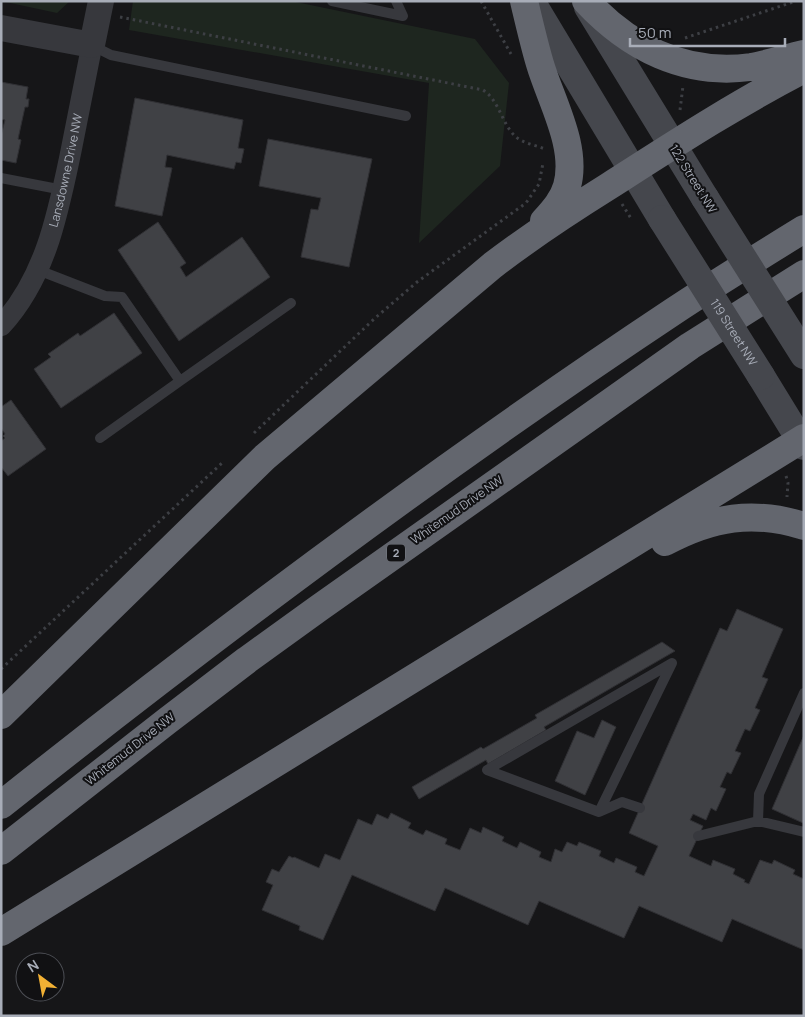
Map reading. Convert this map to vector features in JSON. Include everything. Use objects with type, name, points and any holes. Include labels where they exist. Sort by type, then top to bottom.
[{"type":"highway","points":[[524,1],[540,66],[557,109],[569,162],[568,181],[558,205],[531,236]]},
{"type":"highway","points":[[585,1],[613,28],[630,40],[666,58],[686,64],[707,67],[751,67],[804,54]]},
{"type":"highway","points":[[1,715],[265,457],[458,294],[531,236],[751,97],[804,69]]},
{"type":"highway","points":[[1,805],[288,582],[501,429],[675,310],[804,228]]},
{"type":"highway","name":"Whitemud Drive NW","points":[[1,851],[104,769],[263,648],[690,346],[804,274]]},
{"type":"highway","points":[[1,932],[509,619],[803,442]]},
{"type":"highway","points":[[509,619],[700,526],[719,520],[757,517],[785,520],[804,526]]},
{"type":"main road","points":[[531,1],[633,170]]},
{"type":"main road","name":"122 Street NW","points":[[585,1],[672,146],[804,354]]},
{"type":"main road","name":"119 Street NW","points":[[633,170],[803,442]]},
{"type":"street","name":"Lansdowne Drive NW","points":[[1,326],[25,294],[38,270],[50,239],[63,190],[100,7]]},
{"type":"street","points":[[1,28],[92,45]]},
{"type":"lane","points":[[332,1],[403,16],[396,1]]},
{"type":"lane","points":[[92,45],[111,54],[406,116]]},
{"type":"lane","points":[[1,178],[63,190]]},
{"type":"lane","points":[[38,270],[105,296],[122,297],[180,381]]},
{"type":"lane","points":[[100,438],[291,303]]},
{"type":"lane","points":[[599,812],[672,663],[487,770],[599,812],[622,802],[640,808]]},
{"type":"lane","points":[[758,821],[760,794],[804,693]]},
{"type":"lane","points":[[698,836],[758,821],[804,832]]},
{"type":"path","points":[[683,38],[796,1]]},
{"type":"path","points":[[100,7],[483,90],[488,93],[514,136],[545,149]]},
{"type":"shaded area","points":[[1,1],[70,1],[57,13]]},
{"type":"shaded area","points":[[133,1],[291,1],[475,39],[509,83],[500,166],[419,243],[429,83],[129,30]]},
{"type":"building","points":[[1,82],[28,87],[26,99],[29,99],[28,107],[25,107],[18,139],[21,140],[16,163],[1,160],[1,136],[5,120],[1,119]]},
{"type":"building","points":[[135,98],[243,120],[238,148],[244,149],[241,163],[236,162],[234,169],[167,155],[165,167],[172,168],[162,216],[115,206]]},
{"type":"building","points":[[268,139],[372,159],[349,267],[301,257],[311,209],[318,210],[321,198],[259,186]]},
{"type":"building","points":[[158,222],[186,263],[180,267],[186,277],[242,237],[270,277],[179,341],[118,250]]},
{"type":"building","points":[[114,313],[142,353],[61,408],[34,369],[51,357],[48,354],[78,333],[80,336]]},
{"type":"building","points":[[11,400],[46,449],[8,476],[1,467],[1,441],[5,438],[3,436],[5,434],[1,428],[1,407]]},
{"type":"building","points":[[737,609],[783,629],[762,677],[768,679],[755,708],[760,710],[750,731],[745,729],[735,751],[741,753],[731,774],[727,772],[720,787],[726,789],[716,811],[711,808],[706,820],[693,814],[690,820],[703,826],[689,856],[711,866],[713,860],[735,869],[733,874],[749,884],[760,860],[772,864],[774,860],[795,870],[793,874],[804,879],[804,950],[732,919],[722,942],[639,906],[624,938],[539,901],[528,925],[445,888],[435,911],[352,875],[323,940],[299,930],[300,926],[262,910],[273,885],[266,882],[272,869],[279,872],[289,856],[319,868],[325,854],[340,860],[358,819],[372,825],[377,814],[388,819],[391,813],[411,823],[408,828],[423,835],[426,830],[447,839],[445,844],[460,850],[470,828],[481,833],[483,827],[504,837],[502,841],[517,848],[520,842],[541,852],[539,857],[551,862],[555,849],[562,852],[567,842],[577,846],[579,842],[601,851],[599,856],[614,863],[616,858],[637,867],[635,872],[644,876],[658,846],[629,833],[720,628],[727,631]]},
{"type":"building","points":[[662,642],[675,651],[544,727],[546,730],[488,764],[486,760],[419,799],[412,787],[481,747],[483,749],[537,718],[535,715]]},
{"type":"building","points":[[602,720],[616,727],[585,795],[555,781],[577,731],[594,738]]},
{"type":"building","points":[[804,735],[804,821],[803,823],[772,809]]}]
